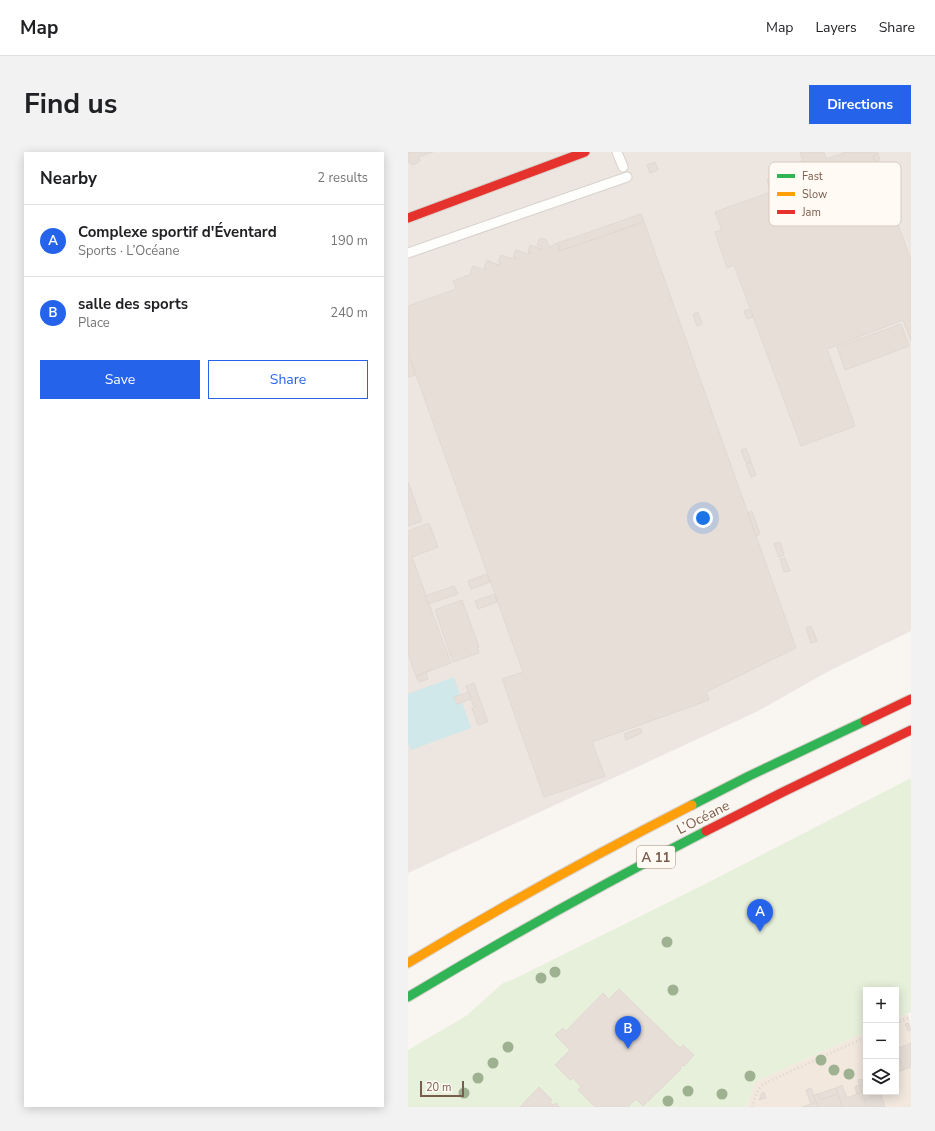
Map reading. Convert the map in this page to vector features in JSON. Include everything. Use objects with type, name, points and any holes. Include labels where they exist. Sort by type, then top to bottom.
[{"type":"main road","points":[[408,218],[585,152]]},
{"type":"main road","name":"L’Océane","points":[[408,963],[459,932],[669,817],[749,776],[911,699]]},
{"type":"main road","name":"L’Océane","points":[[408,997],[505,939],[660,854],[794,786],[911,730]]},
{"type":"lane","points":[[617,152],[623,167]]},
{"type":"lane","points":[[408,253],[627,177]]},
{"type":"path","points":[[899,1022],[911,1016]]},
{"type":"path","points":[[752,1107],[758,1090],[763,1084],[863,1038]]},
{"type":"shaded area","points":[[408,152],[911,152],[911,631],[829,671],[756,712],[408,873]]},
{"type":"shaded area","points":[[908,1014],[911,1026],[911,1107],[746,1107],[755,1082],[863,1033],[863,1095],[899,1095],[899,1018]]},
{"type":"green space","points":[[911,778],[911,1012],[899,1018],[899,987],[863,987],[863,1033],[755,1082],[746,1107],[408,1107],[408,1050],[466,1016],[503,983],[512,980],[707,883]]},
{"type":"water","points":[[454,677],[460,695],[455,697],[457,704],[462,702],[471,728],[411,750],[408,742],[408,694]]},
{"type":"building","points":[[408,152],[433,152],[418,157],[420,161],[413,165],[408,162]]},
{"type":"building","points":[[800,152],[824,152],[826,159],[846,152],[877,152],[878,154],[873,156],[875,162],[800,162],[803,161]]},
{"type":"building","points":[[878,154],[880,160],[875,161],[873,156]]},
{"type":"building","points":[[655,162],[658,170],[650,173],[647,165]]},
{"type":"building","points":[[769,193],[769,226],[899,226],[911,260],[911,341],[903,320],[827,349],[855,426],[801,446],[734,265],[727,268],[715,232],[722,230],[715,212]]},
{"type":"building","points":[[641,214],[644,222],[560,251],[558,243]]},
{"type":"building","points":[[644,222],[796,648],[706,692],[709,700],[592,742],[605,776],[544,797],[502,679],[523,672],[408,353],[408,306],[456,289],[453,281],[472,274],[470,273],[473,266],[484,270],[487,269],[484,268],[487,260],[498,265],[501,263],[498,262],[501,255],[513,259],[516,258],[513,257],[516,250],[527,254],[531,253],[528,252],[530,245],[542,249],[541,246],[537,245],[540,238],[546,240],[549,247],[558,243],[560,251]]},
{"type":"building","points":[[750,309],[753,317],[747,319],[744,311]]},
{"type":"building","points":[[698,312],[702,324],[697,326],[693,314]]},
{"type":"building","points":[[901,324],[909,346],[845,370],[837,347]]},
{"type":"building","points":[[408,353],[416,375],[408,377]]},
{"type":"building","points":[[746,448],[751,461],[746,463],[741,450]]},
{"type":"building","points":[[751,462],[756,475],[751,477],[746,464]]},
{"type":"building","points":[[408,482],[422,521],[408,526]]},
{"type":"building","points":[[752,511],[760,534],[756,536],[748,513]]},
{"type":"building","points":[[429,523],[438,547],[412,557],[425,596],[451,663],[416,676],[408,653],[408,531]]},
{"type":"building","points":[[780,542],[784,555],[779,557],[774,544]]},
{"type":"building","points":[[785,558],[790,571],[784,572],[780,559]]},
{"type":"building","points":[[487,574],[490,582],[471,589],[468,581]]},
{"type":"building","points":[[454,586],[458,594],[428,604],[425,596]]},
{"type":"building","points":[[495,594],[497,602],[478,609],[475,601]]},
{"type":"building","points":[[462,600],[479,647],[477,648],[479,653],[453,662],[435,610]]},
{"type":"building","points":[[811,626],[817,641],[811,643],[806,628]]},
{"type":"building","points":[[426,672],[428,679],[419,682],[416,676]]},
{"type":"building","points":[[474,683],[488,722],[478,725],[472,708],[475,707],[466,686]]},
{"type":"building","points":[[469,692],[471,699],[457,704],[454,697]]},
{"type":"building","points":[[640,728],[642,733],[626,740],[624,734]]},
{"type":"building","points":[[619,989],[680,1048],[683,1045],[694,1055],[643,1106],[636,1099],[628,1107],[595,1107],[578,1090],[581,1087],[573,1078],[570,1080],[555,1065],[570,1050],[555,1035],[563,1028],[566,1031],[603,993],[609,999]]},
{"type":"building","points":[[908,1023],[911,1030],[908,1031],[905,1024]]},
{"type":"building","points":[[911,1043],[911,1067],[903,1070],[899,1058],[899,1048]]},
{"type":"building","points":[[899,1059],[903,1070],[899,1071]]},
{"type":"building","points":[[862,1079],[863,1095],[858,1080]]},
{"type":"building","points":[[842,1085],[847,1098],[862,1092],[867,1107],[842,1107],[836,1088]]},
{"type":"building","points":[[859,1085],[862,1092],[857,1094],[855,1087]]},
{"type":"building","points":[[539,1087],[552,1100],[550,1102],[553,1105],[556,1103],[560,1107],[520,1107]]},
{"type":"building","points":[[811,1088],[816,1102],[811,1104],[806,1090]]},
{"type":"building","points":[[836,1088],[838,1094],[821,1100],[818,1094]]},
{"type":"building","points":[[764,1092],[766,1098],[759,1100],[762,1093]]},
{"type":"building","points":[[818,1094],[821,1100],[838,1094],[842,1107],[818,1107],[814,1095]]},
{"type":"building","points":[[863,1095],[881,1095],[885,1107],[867,1107]]},
{"type":"building","points":[[816,1102],[818,1107],[802,1107],[811,1104]]},
{"type":"traffic: fast","points":[[692,805],[865,721]]},
{"type":"traffic: fast","points":[[408,997],[556,911],[706,831]]},
{"type":"traffic: slow","points":[[408,963],[549,881],[692,805]]},
{"type":"traffic: jam","points":[[408,218],[585,152]]},
{"type":"traffic: jam","points":[[865,721],[911,699]]},
{"type":"traffic: jam","points":[[706,831],[911,730]]},
{"type":"place","name":"Complexe sportif d'Éventard","points":[[760,932]]},
{"type":"place","name":"salle des sports","points":[[628,1049]]}]
